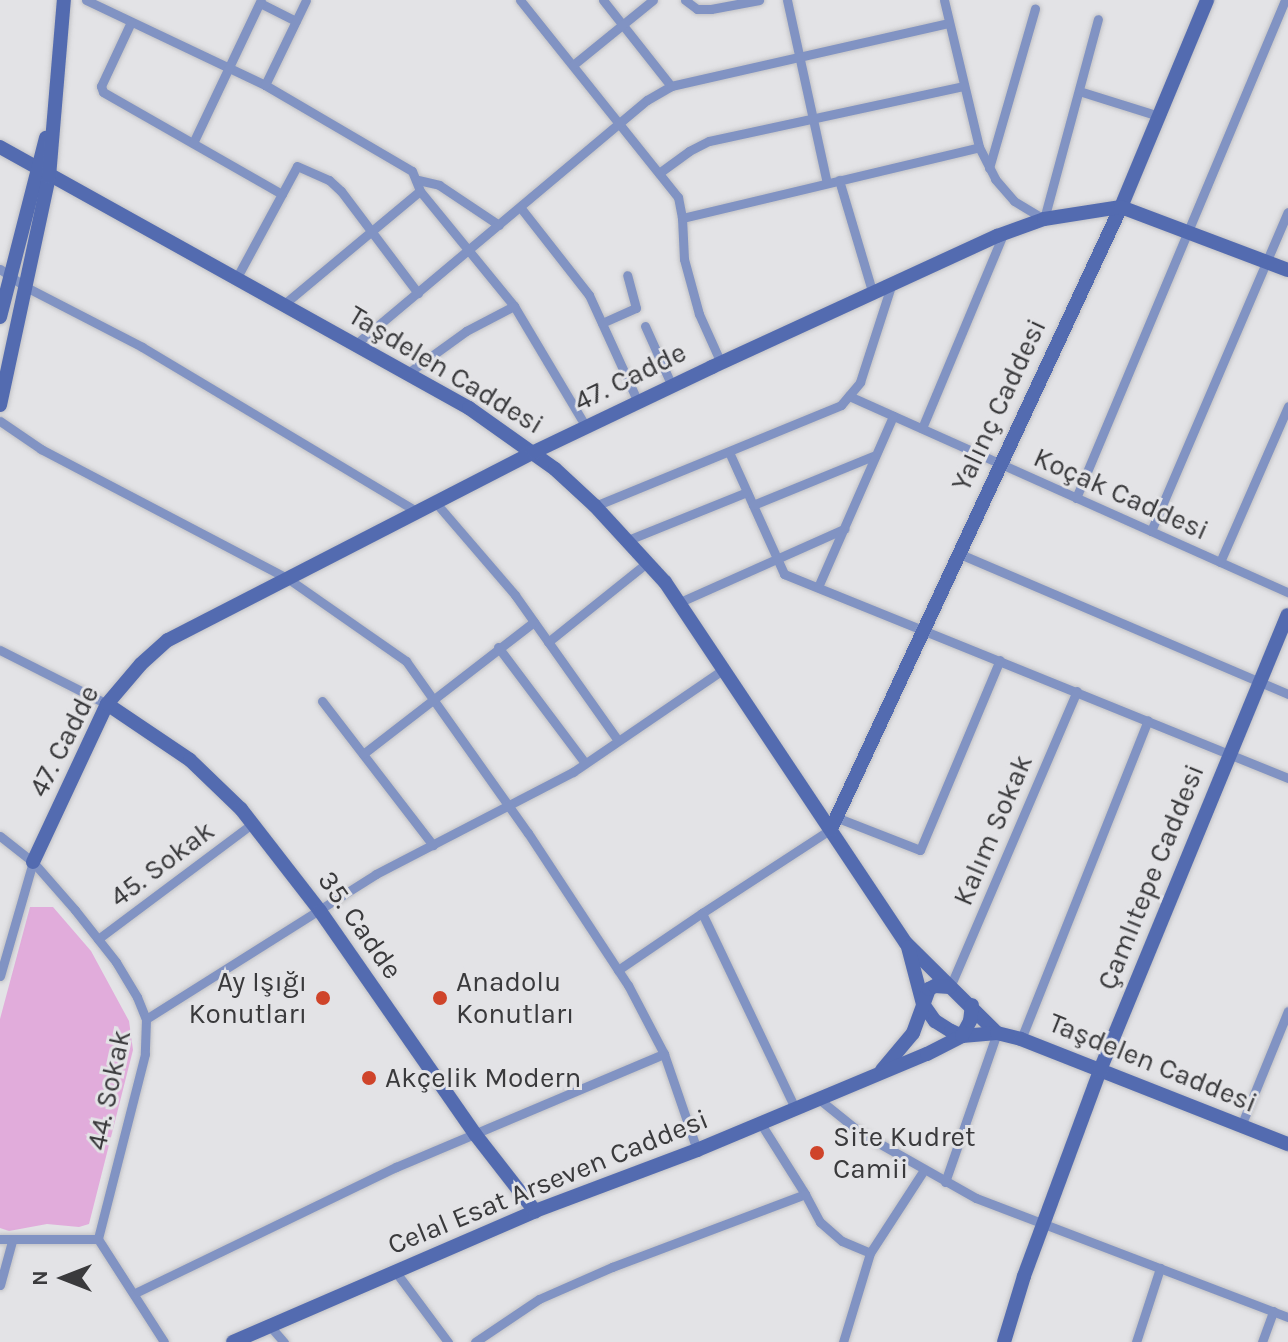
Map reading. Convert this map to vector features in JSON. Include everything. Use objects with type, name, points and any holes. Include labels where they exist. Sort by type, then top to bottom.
[{"type":"street","points":[[0,405],[26,287],[53,119],[64,0]]},
{"type":"street","points":[[86,0],[265,85],[404,165],[418,180],[420,191],[514,306],[586,427]]},
{"type":"street","points":[[265,85],[306,0]]},
{"type":"street","points":[[520,0],[678,197],[684,259],[695,300],[721,363]]},
{"type":"street","points":[[603,0],[671,86]]},
{"type":"street","points":[[573,65],[624,27],[653,0]]},
{"type":"street","points":[[685,0],[697,9],[759,0]]},
{"type":"street","points":[[787,0],[827,183]]},
{"type":"street","points":[[944,0],[979,147],[989,168],[1014,201],[1044,219],[1098,19]]},
{"type":"street","name":"Yalınç Caddesi","points":[[835,824],[1121,207],[1207,0]]},
{"type":"street","points":[[1076,498],[1285,0]]},
{"type":"street","points":[[193,143],[261,1],[296,21]]},
{"type":"street","points":[[989,168],[1035,9]]},
{"type":"street","points":[[131,22],[101,89],[282,194]]},
{"type":"street","points":[[356,344],[647,100],[671,86],[948,23]]},
{"type":"street","points":[[659,173],[709,141],[964,86]]},
{"type":"street","points":[[1079,91],[1159,116]]},
{"type":"street","name":"Taşdelen Caddesi","points":[[0,147],[408,373],[469,408],[534,452],[595,506],[648,562],[680,602],[835,824],[906,943]]},
{"type":"street","points":[[682,218],[979,147]]},
{"type":"street","points":[[236,279],[297,166],[329,180],[341,191],[418,293]]},
{"type":"street","points":[[0,317],[6,274],[43,173]]},
{"type":"street","points":[[418,180],[439,185],[499,225]]},
{"type":"street","points":[[839,180],[873,294]]},
{"type":"street","points":[[283,305],[420,191]]},
{"type":"street","points":[[520,207],[589,295],[638,402]]},
{"type":"street","name":"47. Cadde","points":[[33,862],[107,704],[141,664],[168,640],[638,402],[1003,234],[1044,219],[1121,207],[1288,270]]},
{"type":"street","points":[[1151,531],[1288,212]]},
{"type":"street","points":[[922,428],[1003,234]]},
{"type":"street","points":[[6,274],[142,347],[418,512]]},
{"type":"street","points":[[602,323],[636,308],[627,275]]},
{"type":"street","points":[[595,506],[832,410],[860,382],[891,286]]},
{"type":"street","points":[[408,373],[466,331],[514,306]]},
{"type":"street","points":[[645,326],[672,386]]},
{"type":"street","name":"Koçak Caddesi","points":[[849,396],[1288,592]]},
{"type":"street","points":[[1220,562],[1288,406]]},
{"type":"street","points":[[818,587],[893,416]]},
{"type":"street","points":[[0,421],[41,449],[290,579],[406,661],[618,970],[664,1054],[697,1150]]},
{"type":"street","points":[[729,452],[784,574],[1288,778]]},
{"type":"street","points":[[753,505],[873,456]]},
{"type":"street","points":[[628,540],[747,492]]},
{"type":"street","points":[[436,503],[534,622],[617,739]]},
{"type":"street","points":[[680,602],[844,529]]},
{"type":"street","points":[[960,554],[1288,694]]},
{"type":"street","points":[[548,642],[648,562]]},
{"type":"street","name":"Çamlıtepe Caddesi","points":[[1004,1342],[1100,1070],[1288,615]]},
{"type":"street","points":[[363,754],[534,622]]},
{"type":"street","points":[[498,647],[585,763]]},
{"type":"street","points":[[0,650],[107,704]]},
{"type":"street","points":[[618,970],[835,824],[920,850],[1000,660]]},
{"type":"street","points":[[146,1019],[376,874],[509,807],[585,763],[724,669]]},
{"type":"street","name":"Kalım Sokak","points":[[950,987],[1077,691]]},
{"type":"street","points":[[322,701],[433,845]]},
{"type":"street","name":"35. Cadde","points":[[107,704],[190,760],[252,824],[320,911],[475,1134],[535,1211]]},
{"type":"street","points":[[1021,1039],[1148,720]]},
{"type":"street","name":"45. Sokak","points":[[98,939],[252,824]]},
{"type":"street","name":"44. Sokak","points":[[0,836],[33,862],[98,939],[137,997],[146,1019],[145,1054],[98,1239]]},
{"type":"street","points":[[0,976],[33,862]]},
{"type":"street","points":[[702,913],[796,1110]]},
{"type":"street","points":[[906,943],[997,1033],[945,1182]]},
{"type":"street","points":[[906,943],[923,1004],[935,1021],[962,1036],[970,1021],[972,1005]]},
{"type":"street","points":[[881,1070],[913,1033],[923,1004],[935,986],[950,987]]},
{"type":"street","points":[[1241,1126],[1288,1011]]},
{"type":"street","name":"Taşdelen Caddesi","points":[[962,1036],[997,1033],[1021,1039],[1288,1144]]},
{"type":"street","name":"Celal Esat Arseven Caddesi","points":[[233,1342],[535,1211],[820,1100],[962,1036]]},
{"type":"street","points":[[135,1293],[271,1225],[664,1054]]},
{"type":"street","points":[[820,1100],[861,1133],[976,1198],[1288,1317]]},
{"type":"street","points":[[761,1124],[820,1222],[842,1241],[870,1253]]},
{"type":"street","points":[[843,1342],[870,1253],[924,1170]]},
{"type":"street","points":[[475,1342],[539,1299],[623,1262],[805,1194]]},
{"type":"street","points":[[0,1239],[98,1239],[164,1342]]},
{"type":"street","points":[[0,1285],[12,1241]]},
{"type":"street","points":[[1136,1342],[1160,1268]]},
{"type":"street","points":[[395,1271],[448,1342]]},
{"type":"street","points":[[1262,1342],[1273,1311]]},
{"type":"street","points":[[269,1325],[284,1342]]},
{"type":"shaded area","points":[[30,907],[53,907],[91,951],[129,1021],[133,1050],[89,1224],[79,1227],[47,1224],[9,1231],[0,1228],[0,1019]]},
{"type":"place","name":"Ay Işığı Konutları","points":[[323,998]]},
{"type":"place","name":"Anadolu Konutları","points":[[440,998]]},
{"type":"place","name":"Akçelik Modern","points":[[369,1078]]},
{"type":"place","name":"Site Kudret Camii","points":[[817,1153]]}]
